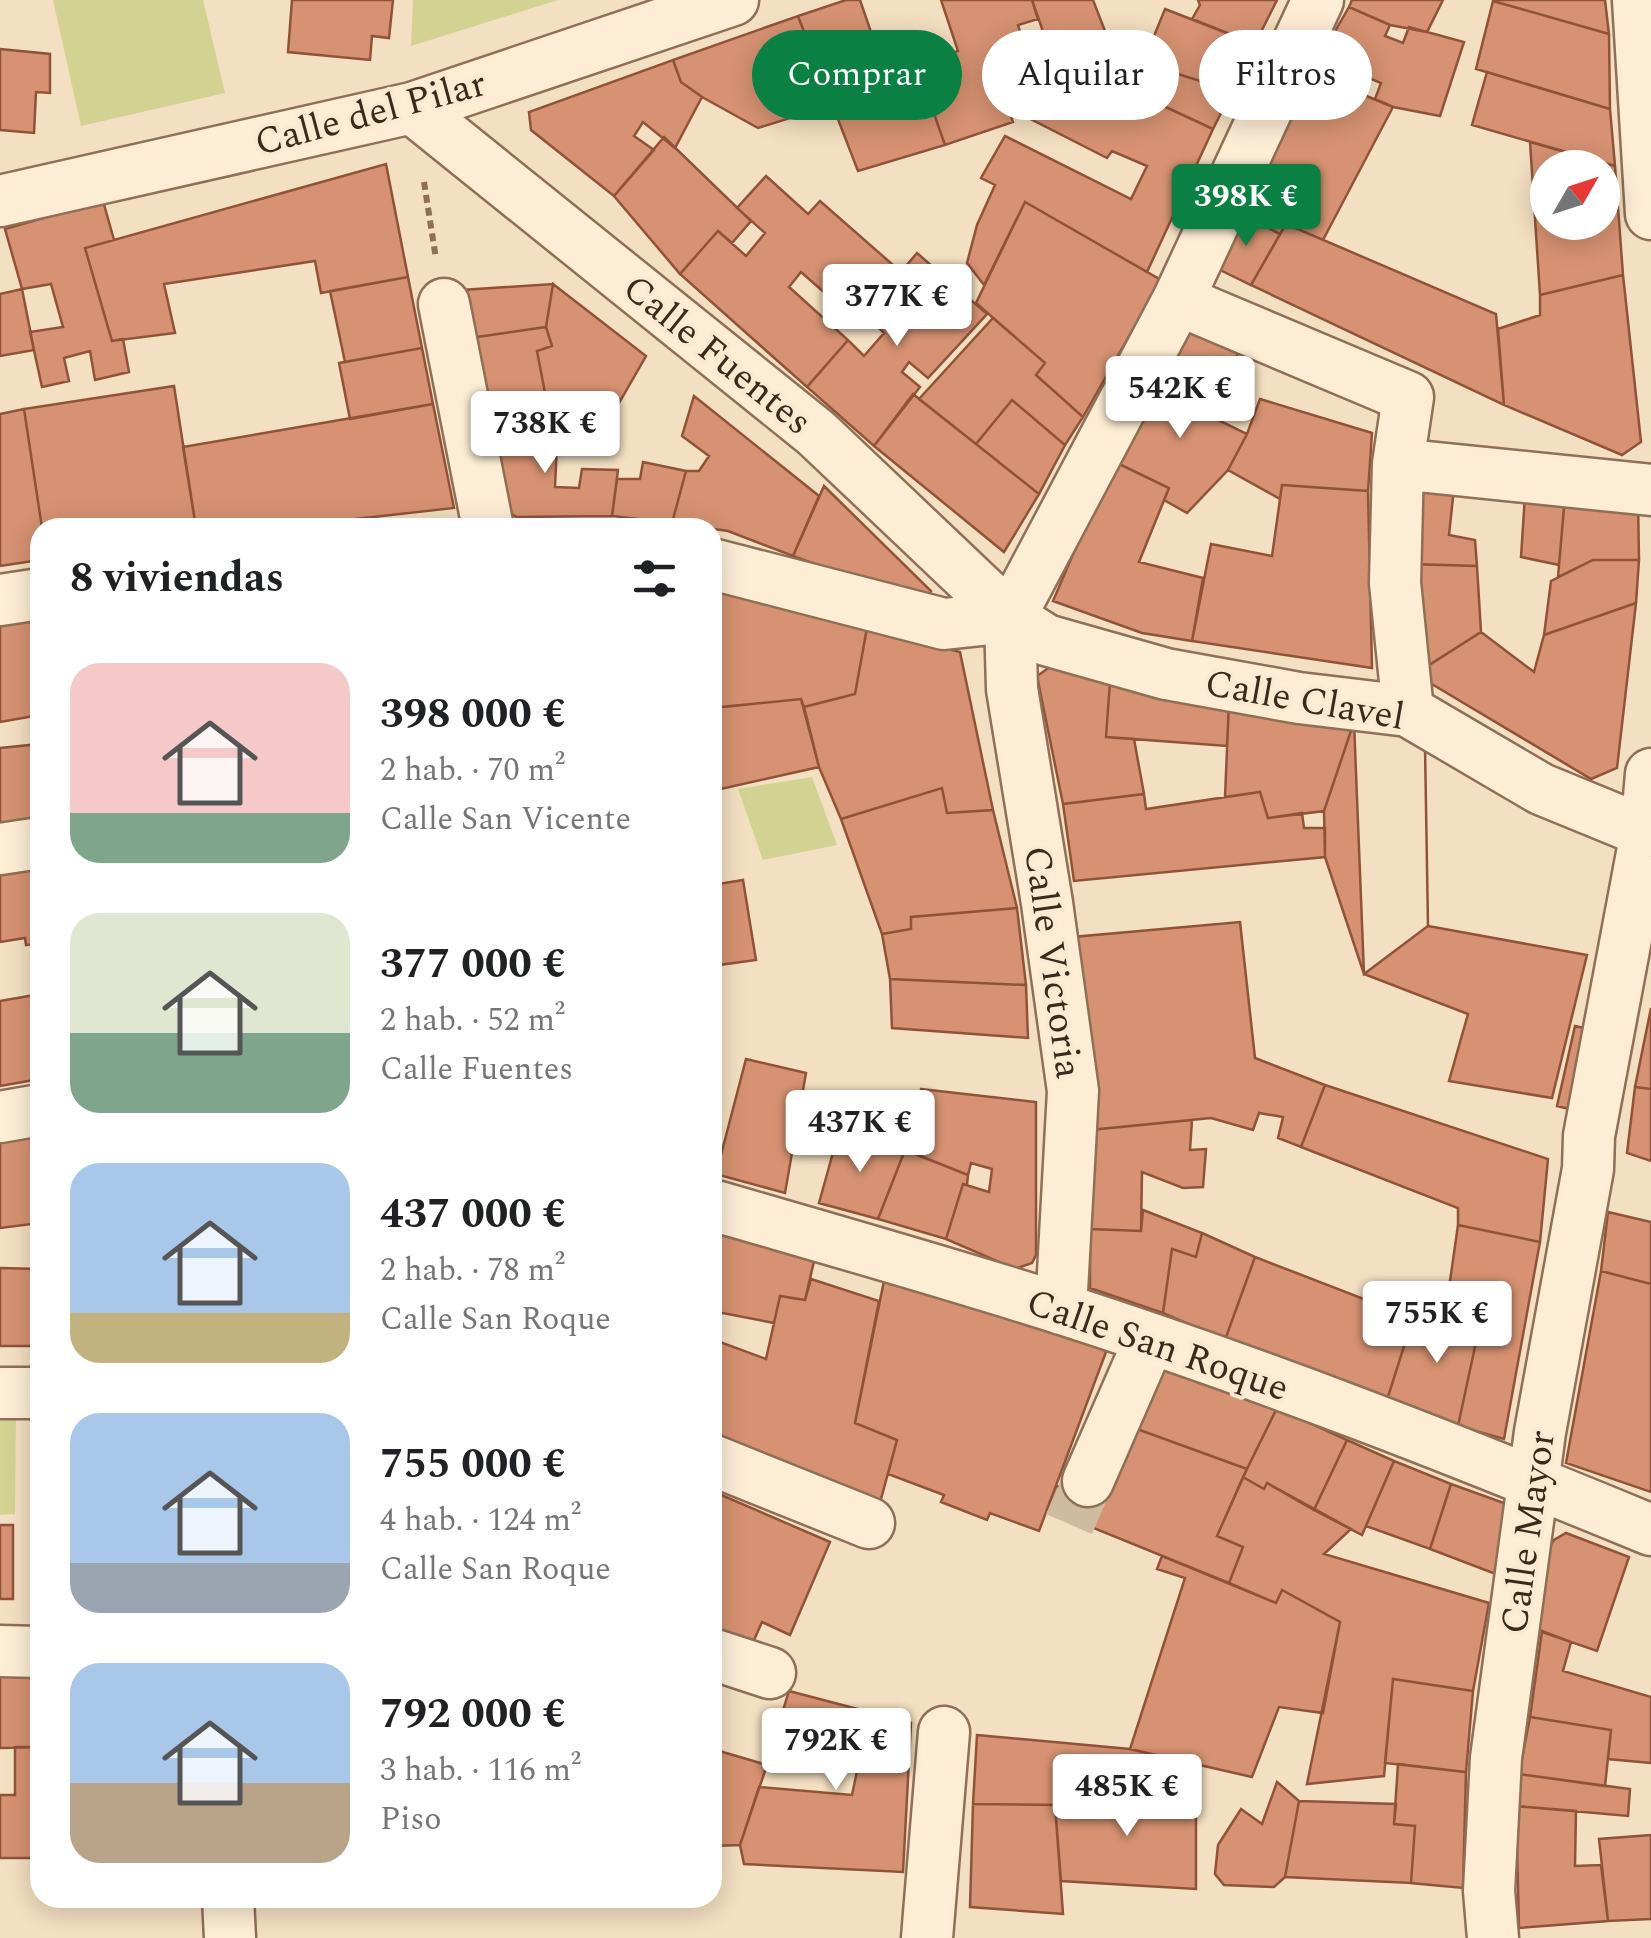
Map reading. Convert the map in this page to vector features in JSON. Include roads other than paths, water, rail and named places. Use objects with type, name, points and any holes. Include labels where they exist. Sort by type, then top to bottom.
[{"type":"street","name":"Calle del Pilar","points":[[0,201],[412,108],[733,0]]},
{"type":"street","points":[[722,567],[944,624],[1010,617],[1178,300],[1318,0]]},
{"type":"street","points":[[1638,0],[1651,214]]},
{"type":"street","name":"Calle Fuentes","points":[[412,108],[816,433],[1010,617]]},
{"type":"street","points":[[1178,300],[1408,397],[1398,464],[1395,583],[1408,711]]},
{"type":"street","points":[[444,304],[486,518]]},
{"type":"street","points":[[1398,464],[1651,490]]},
{"type":"street","points":[[0,600],[30,596]]},
{"type":"street","name":"Calle Clavel","points":[[1010,617],[1046,640],[1166,674],[1299,698],[1408,711],[1541,790],[1646,832]]},
{"type":"street","name":"Calle Victoria","points":[[1010,617],[1012,688],[1073,1092],[1061,1309]]},
{"type":"street","name":"Calle Mayor","points":[[1492,1938],[1488,1892],[1496,1758],[1540,1432],[1588,1169],[1590,1136],[1636,966],[1651,774]]},
{"type":"street","points":[[0,849],[30,844]]},
{"type":"street","points":[[0,1117],[30,1112]]},
{"type":"street","name":"Calle San Roque","points":[[722,1208],[1150,1339],[1535,1482],[1651,1530]]},
{"type":"street","points":[[1088,1481],[1150,1339]]},
{"type":"street","points":[[0,1393],[30,1394]]},
{"type":"street","points":[[722,1464],[869,1523]]},
{"type":"street","points":[[0,1651],[30,1652]]},
{"type":"street","points":[[722,1657],[770,1673]]},
{"type":"street","points":[[927,1938],[944,1732]]},
{"type":"street","points":[[228,1908],[230,1938]]},
{"type":"tunnel","points":[[1069,1524],[1088,1481]]}]
